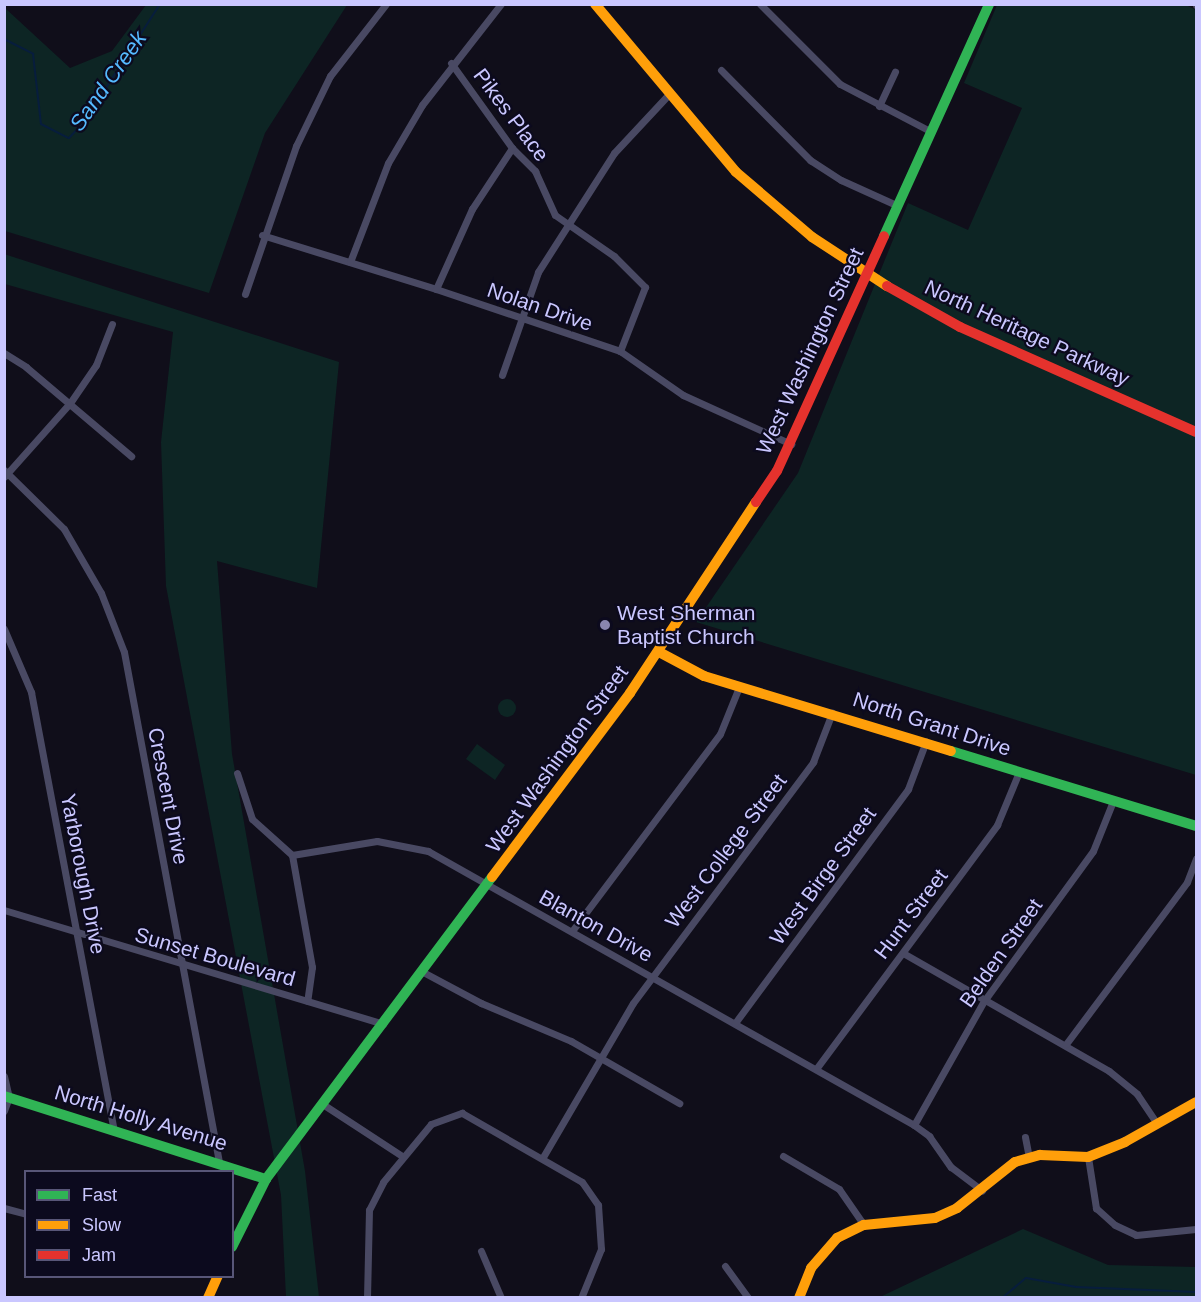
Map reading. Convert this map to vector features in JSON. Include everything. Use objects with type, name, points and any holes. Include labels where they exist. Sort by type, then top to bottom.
[{"type":"street","points":[[245,294],[262,236],[296,146],[330,76],[386,4]]},
{"type":"street","points":[[350,262],[388,163],[451,63],[501,4]]},
{"type":"street","name":"North Heritage Parkway","points":[[595,4],[736,172],[812,237],[867,275],[960,327],[1197,432]]},
{"type":"street","points":[[760,4],[840,84],[930,131]]},
{"type":"street","name":"West Washington Street","points":[[234,1243],[266,1179],[488,886],[659,652],[791,444],[896,205],[989,4]]},
{"type":"street","name":"Pikes Place","points":[[451,63],[512,148],[535,171],[548,203],[567,226],[614,256],[645,287],[620,351]]},
{"type":"street","points":[[721,70],[810,160],[841,180],[896,205]]},
{"type":"street","points":[[879,106],[895,71]]},
{"type":"street","points":[[502,375],[538,272],[614,153],[669,94]]},
{"type":"street","points":[[436,288],[466,220],[512,148]]},
{"type":"street","name":"Nolan Drive","points":[[262,236],[436,288],[620,351],[683,395],[791,444]]},
{"type":"street","points":[[6,473],[70,403],[96,365],[112,324]]},
{"type":"street","points":[[4,353],[70,403],[132,456]]},
{"type":"street","name":"Crescent Drive","points":[[6,473],[64,529],[100,592],[124,652],[219,1162]]},
{"type":"street","name":"Yarborough Drive","points":[[4,629],[31,692],[114,1130]]},
{"type":"street","name":"North Grant Drive","points":[[659,652],[684,668],[739,687],[832,712],[1197,826]]},
{"type":"street","points":[[572,931],[720,734],[739,687]]},
{"type":"street","name":"West College Street","points":[[543,1157],[600,1058],[653,976],[813,762],[832,712]]},
{"type":"street","name":"West Birge Street","points":[[735,1023],[908,789],[926,741]]},
{"type":"street","name":"Hunt Street","points":[[816,1069],[997,825],[1019,772]]},
{"type":"street","points":[[237,773],[252,819],[292,855],[312,967],[307,1000]]},
{"type":"street","name":"Belden Street","points":[[914,1125],[984,1001],[1093,851],[1113,801]]},
{"type":"street","name":"Blanton Drive","points":[[292,855],[361,843],[398,842],[428,851],[914,1125],[929,1136],[951,1167],[982,1190]]},
{"type":"street","points":[[1066,1044],[1187,882],[1197,859]]},
{"type":"street","name":"Sunset Boulevard","points":[[4,910],[383,1024]]},
{"type":"street","points":[[903,953],[984,1001],[1066,1044],[1137,1094],[1157,1124]]},
{"type":"street","points":[[423,972],[480,1003],[545,1029],[680,1103]]},
{"type":"street","points":[[4,1076],[7,1097],[4,1111]]},
{"type":"street","name":"North Holly Avenue","points":[[7,1097],[219,1162],[266,1179]]},
{"type":"street","points":[[799,1298],[811,1268],[837,1238],[864,1225],[935,1218],[957,1209],[1015,1162],[1029,1158],[1088,1156],[1157,1124],[1197,1102]]},
{"type":"street","points":[[324,1104],[402,1156]]},
{"type":"street","points":[[367,1298],[369,1210],[402,1156],[431,1124],[462,1113],[543,1157],[582,1182],[598,1205],[601,1249],[581,1298]]},
{"type":"street","points":[[1025,1137],[1029,1158]]},
{"type":"street","points":[[783,1156],[839,1189],[864,1225]]},
{"type":"street","points":[[1088,1156],[1095,1208],[1115,1225],[1136,1235],[1197,1229]]},
{"type":"street","points":[[4,1208],[24,1213]]},
{"type":"street","points":[[481,1251],[501,1298]]},
{"type":"street","points":[[725,1266],[748,1298]]},
{"type":"street","points":[[208,1298],[217,1278]]},
{"type":"green space","points":[[1184,4],[1196,10],[1196,775],[696,622],[798,473],[908,203],[968,230],[1022,108],[964,83],[997,5]]},
{"type":"green space","points":[[146,5],[347,5],[265,133],[209,293],[5,231],[5,8],[70,68],[112,51]]},
{"type":"green space","points":[[4,254],[339,362],[317,588],[217,561],[232,754],[305,1171],[319,1297],[286,1297],[281,1195],[166,586],[161,442],[173,332],[5,284]]},
{"type":"green space","points":[[503,699],[511,699],[516,704],[514,715],[503,717],[498,712],[498,704]]},
{"type":"green space","points":[[477,744],[505,765],[495,780],[466,759]]},
{"type":"green space","points":[[1023,1229],[1108,1265],[1196,1267],[1196,1297],[880,1297]]},
{"type":"waterway","name":"Sand Creek","points":[[4,39],[33,54],[41,124],[69,138],[84,122],[160,4]]},
{"type":"waterway","points":[[1002,1298],[1026,1278],[1076,1287],[1196,1292]]},
{"type":"traffic: fast","points":[[884,236],[989,4]]},
{"type":"traffic: fast","points":[[951,751],[1196,826]]},
{"type":"traffic: fast","points":[[234,1243],[266,1179],[492,877]]},
{"type":"traffic: fast","points":[[4,1096],[266,1179]]},
{"type":"traffic: slow","points":[[595,4],[736,172],[812,237],[887,286]]},
{"type":"traffic: slow","points":[[492,877],[630,693],[756,502]]},
{"type":"traffic: slow","points":[[659,652],[704,676],[951,751]]},
{"type":"traffic: slow","points":[[799,1298],[811,1268],[837,1238],[864,1225],[935,1218],[957,1208],[1015,1162],[1040,1155],[1088,1157],[1125,1142],[1196,1102]]},
{"type":"traffic: slow","points":[[208,1298],[217,1278]]},
{"type":"traffic: jam","points":[[756,502],[777,471],[884,236]]},
{"type":"traffic: jam","points":[[887,286],[960,327],[1196,432]]},
{"type":"place","name":"West Sherman Baptist Church","points":[[605,625]]}]
